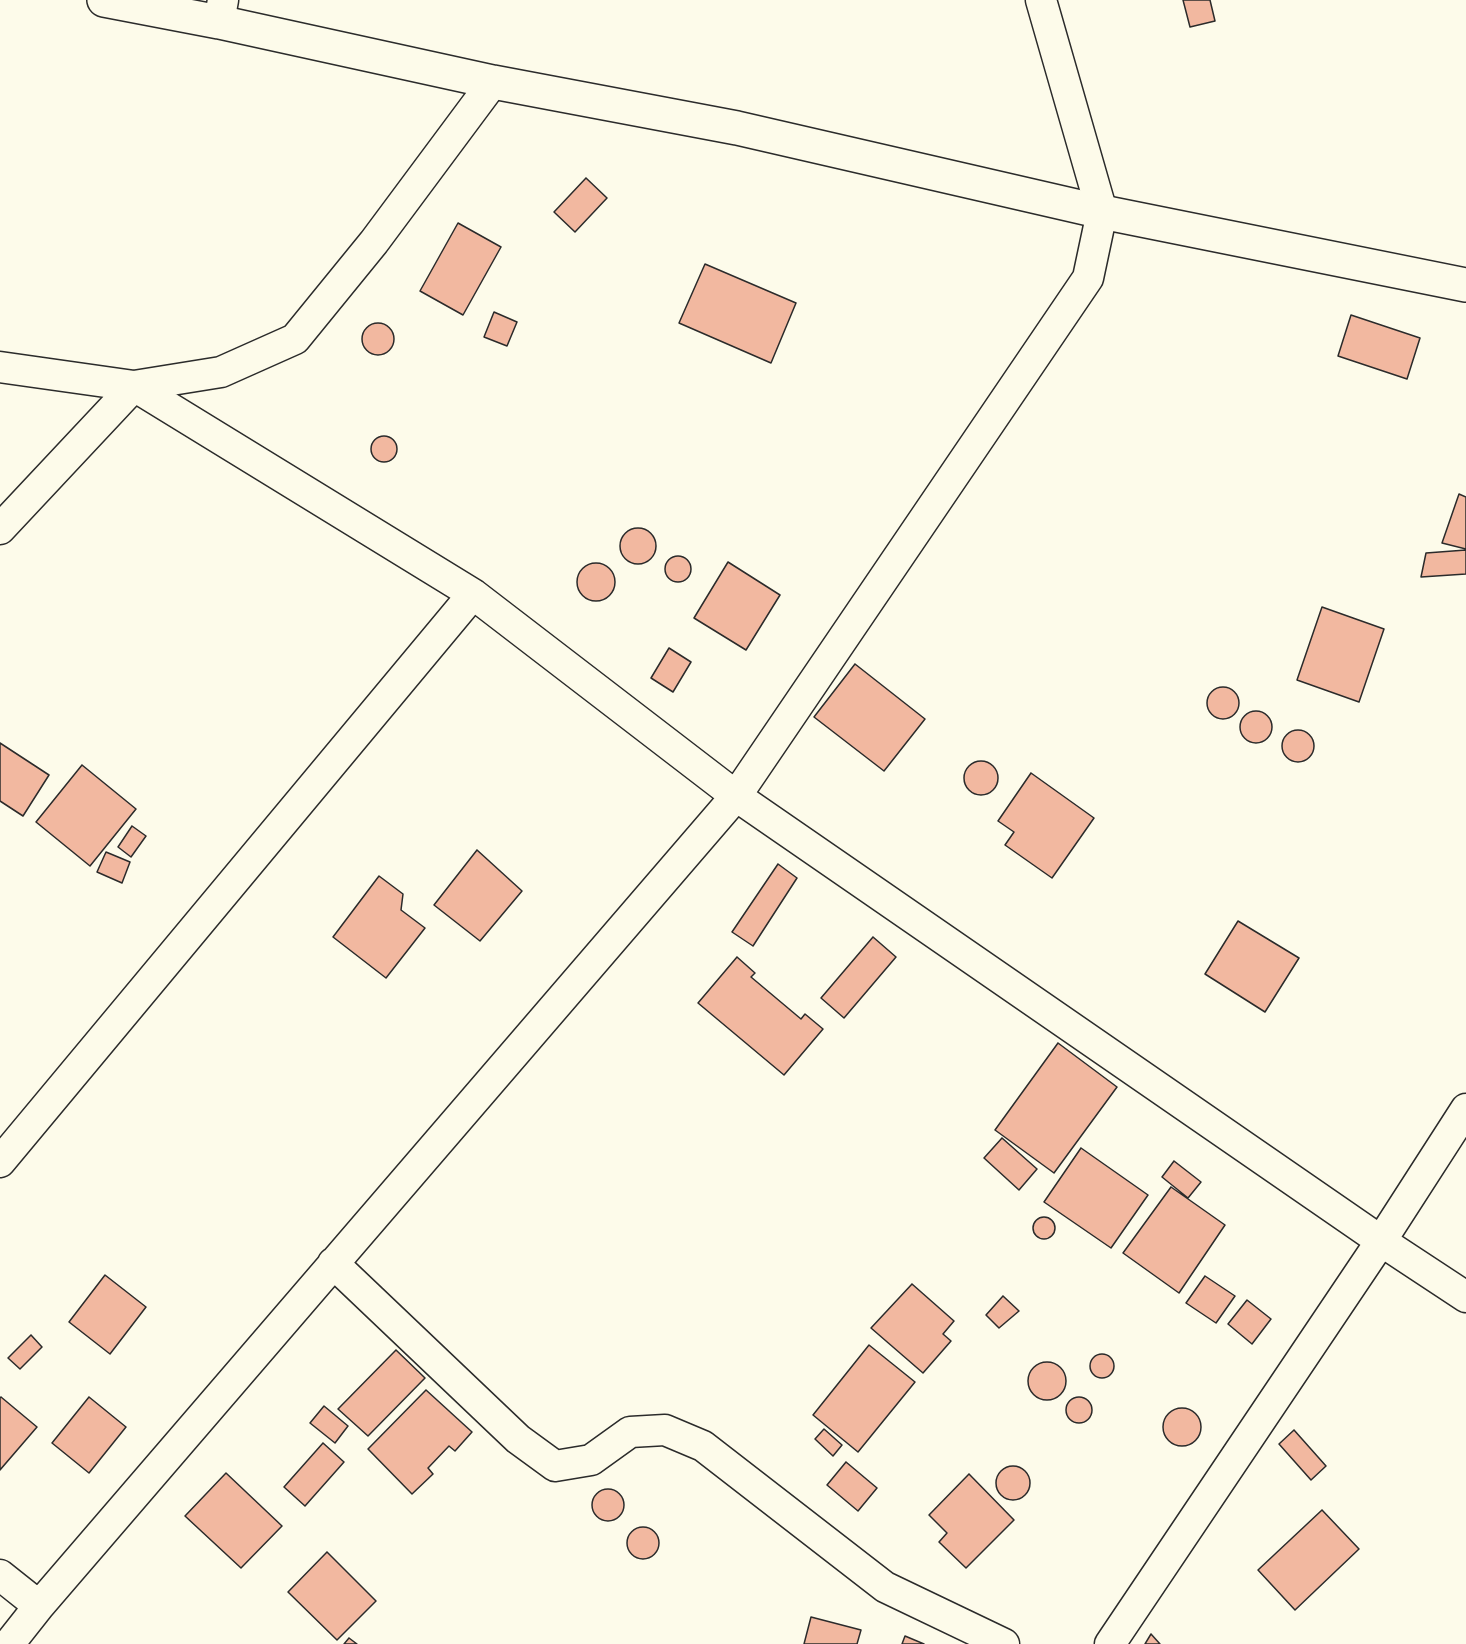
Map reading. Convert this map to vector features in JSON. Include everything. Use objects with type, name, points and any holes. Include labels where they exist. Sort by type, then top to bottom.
[{"type":"street","points":[[104,0],[221,11],[493,82],[737,128],[1102,212],[1466,285]]},
{"type":"street","points":[[9,1644],[333,1263],[736,796],[1088,278],[1102,212],[1041,0]]},
{"type":"street","points":[[0,367],[134,386],[221,372],[295,339],[374,242],[493,82]]},
{"type":"street","points":[[0,530],[134,386]]},
{"type":"street","points":[[134,386],[473,594],[736,796],[1381,1241],[1466,1297]]},
{"type":"street","points":[[0,1162],[473,594]]},
{"type":"street","points":[[1110,1644],[1381,1241],[1466,1109]]},
{"type":"street","points":[[333,1263],[518,1439],[555,1466],[591,1460],[630,1432],[665,1430],[703,1446],[885,1587],[1004,1644]]},
{"type":"street","points":[[0,1575],[39,1606]]},
{"type":"building","points":[[1183,0],[1210,0],[1215,21],[1190,27]]},
{"type":"building","points":[[586,178],[607,198],[575,232],[554,212]]},
{"type":"building","points":[[458,223],[501,247],[463,315],[420,291]]},
{"type":"building","points":[[705,264],[796,303],[771,363],[679,323]]},
{"type":"building","points":[[494,312],[517,322],[507,346],[484,337]]},
{"type":"building","points":[[1351,315],[1420,338],[1407,379],[1338,356]]},
{"type":"building","points":[[378,323],[390,327],[394,339],[390,351],[378,355],[366,351],[362,339],[366,327]]},
{"type":"building","points":[[384,436],[393,440],[397,449],[393,458],[384,462],[375,458],[371,449],[375,440]]},
{"type":"building","points":[[1459,494],[1466,497],[1466,549],[1442,543]]},
{"type":"building","points":[[638,528],[651,533],[656,546],[651,559],[638,564],[625,559],[620,546],[625,533]]},
{"type":"building","points":[[1466,550],[1466,574],[1421,577],[1426,553]]},
{"type":"building","points":[[678,556],[687,560],[691,569],[687,578],[678,582],[669,578],[665,569],[669,560]]},
{"type":"building","points":[[728,562],[780,595],[746,650],[694,618]]},
{"type":"building","points":[[596,563],[609,569],[615,582],[609,595],[596,601],[583,595],[577,582],[583,569]]},
{"type":"building","points":[[1322,607],[1384,629],[1359,702],[1297,680]]},
{"type":"building","points":[[669,648],[691,662],[673,692],[651,678]]},
{"type":"building","points":[[855,664],[925,719],[884,771],[814,717]]},
{"type":"building","points":[[1223,687],[1235,691],[1239,703],[1235,715],[1223,719],[1211,715],[1207,703],[1211,691]]},
{"type":"building","points":[[1256,711],[1268,715],[1272,727],[1268,739],[1256,743],[1244,739],[1240,727],[1244,715]]},
{"type":"building","points":[[1298,730],[1310,734],[1314,746],[1310,758],[1298,762],[1286,758],[1282,746],[1286,734]]},
{"type":"building","points":[[0,743],[49,775],[23,816],[0,801]]},
{"type":"building","points":[[981,761],[993,766],[998,778],[993,790],[981,795],[969,790],[964,778],[969,766]]},
{"type":"building","points":[[82,765],[136,809],[90,866],[36,822]]},
{"type":"building","points":[[1031,773],[1094,818],[1052,878],[1005,845],[1014,832],[998,821]]},
{"type":"building","points":[[132,826],[146,836],[131,857],[118,847]]},
{"type":"building","points":[[477,850],[522,891],[480,941],[434,905]]},
{"type":"building","points":[[106,852],[130,862],[122,883],[97,872]]},
{"type":"building","points":[[778,864],[797,878],[753,946],[732,932]]},
{"type":"building","points":[[379,876],[403,894],[401,910],[425,928],[386,978],[333,937]]},
{"type":"building","points":[[1238,921],[1299,958],[1265,1012],[1205,974]]},
{"type":"building","points":[[873,937],[896,957],[844,1018],[821,998]]},
{"type":"building","points":[[737,957],[755,973],[751,977],[801,1019],[805,1014],[823,1029],[784,1075],[698,1003]]},
{"type":"building","points":[[1058,1043],[1117,1087],[1054,1173],[995,1130]]},
{"type":"building","points":[[1002,1138],[1037,1169],[1019,1190],[984,1158]]},
{"type":"building","points":[[1081,1148],[1148,1195],[1111,1248],[1044,1202]]},
{"type":"building","points":[[1174,1161],[1201,1182],[1188,1198],[1162,1177]]},
{"type":"building","points":[[1171,1187],[1225,1225],[1179,1293],[1123,1253]]},
{"type":"building","points":[[1044,1217],[1052,1220],[1055,1228],[1052,1236],[1044,1239],[1036,1236],[1033,1228],[1036,1220]]},
{"type":"building","points":[[105,1275],[146,1307],[110,1354],[69,1322]]},
{"type":"building","points":[[1205,1276],[1235,1296],[1216,1323],[1186,1303]]},
{"type":"building","points":[[912,1284],[954,1321],[943,1334],[951,1341],[923,1373],[871,1328]]},
{"type":"building","points":[[1003,1296],[1019,1311],[999,1328],[986,1315]]},
{"type":"building","points":[[1247,1300],[1271,1319],[1252,1344],[1228,1324]]},
{"type":"building","points":[[31,1335],[42,1347],[20,1369],[8,1358]]},
{"type":"building","points":[[869,1345],[915,1382],[858,1452],[813,1415]]},
{"type":"building","points":[[396,1350],[425,1378],[368,1436],[338,1409]]},
{"type":"building","points":[[1097,1354],[1107,1354],[1114,1361],[1114,1371],[1107,1378],[1097,1378],[1090,1371],[1090,1361]]},
{"type":"building","points":[[1047,1362],[1060,1368],[1066,1381],[1060,1394],[1047,1400],[1034,1394],[1028,1381],[1034,1368]]},
{"type":"building","points":[[426,1390],[472,1432],[455,1451],[449,1446],[428,1468],[433,1474],[412,1494],[368,1449]]},
{"type":"building","points":[[89,1397],[126,1427],[89,1473],[52,1443]]},
{"type":"building","points":[[1079,1397],[1088,1401],[1092,1410],[1088,1419],[1079,1423],[1070,1419],[1066,1410],[1070,1401]]},
{"type":"building","points":[[0,1398],[37,1427],[0,1470]]},
{"type":"building","points":[[324,1406],[348,1426],[335,1443],[310,1423]]},
{"type":"building","points":[[1182,1408],[1195,1414],[1201,1427],[1195,1440],[1182,1446],[1169,1440],[1163,1427],[1169,1414]]},
{"type":"building","points":[[824,1429],[842,1445],[833,1456],[815,1439]]},
{"type":"building","points":[[1294,1430],[1326,1466],[1311,1480],[1279,1444]]},
{"type":"building","points":[[323,1443],[344,1462],[305,1506],[284,1487]]},
{"type":"building","points":[[846,1462],[877,1488],[858,1511],[827,1485]]},
{"type":"building","points":[[1013,1466],[1025,1471],[1030,1483],[1025,1495],[1013,1500],[1001,1495],[996,1483],[1001,1471]]},
{"type":"building","points":[[226,1473],[282,1526],[241,1568],[185,1516]]},
{"type":"building","points":[[969,1474],[1014,1520],[966,1568],[939,1542],[947,1533],[929,1515]]},
{"type":"building","points":[[608,1489],[620,1493],[624,1505],[620,1517],[608,1521],[596,1517],[592,1505],[596,1493]]},
{"type":"building","points":[[1322,1510],[1359,1549],[1295,1610],[1258,1570]]},
{"type":"building","points":[[643,1527],[655,1531],[659,1543],[655,1555],[643,1559],[631,1555],[627,1543],[631,1531]]},
{"type":"building","points":[[327,1552],[376,1601],[337,1640],[288,1592]]},
{"type":"building","points":[[811,1617],[861,1630],[857,1644],[804,1644]]},
{"type":"building","points":[[1151,1634],[1160,1644],[1145,1644]]},
{"type":"building","points":[[905,1636],[924,1644],[902,1644]]},
{"type":"building","points":[[349,1638],[357,1644],[344,1644]]}]
